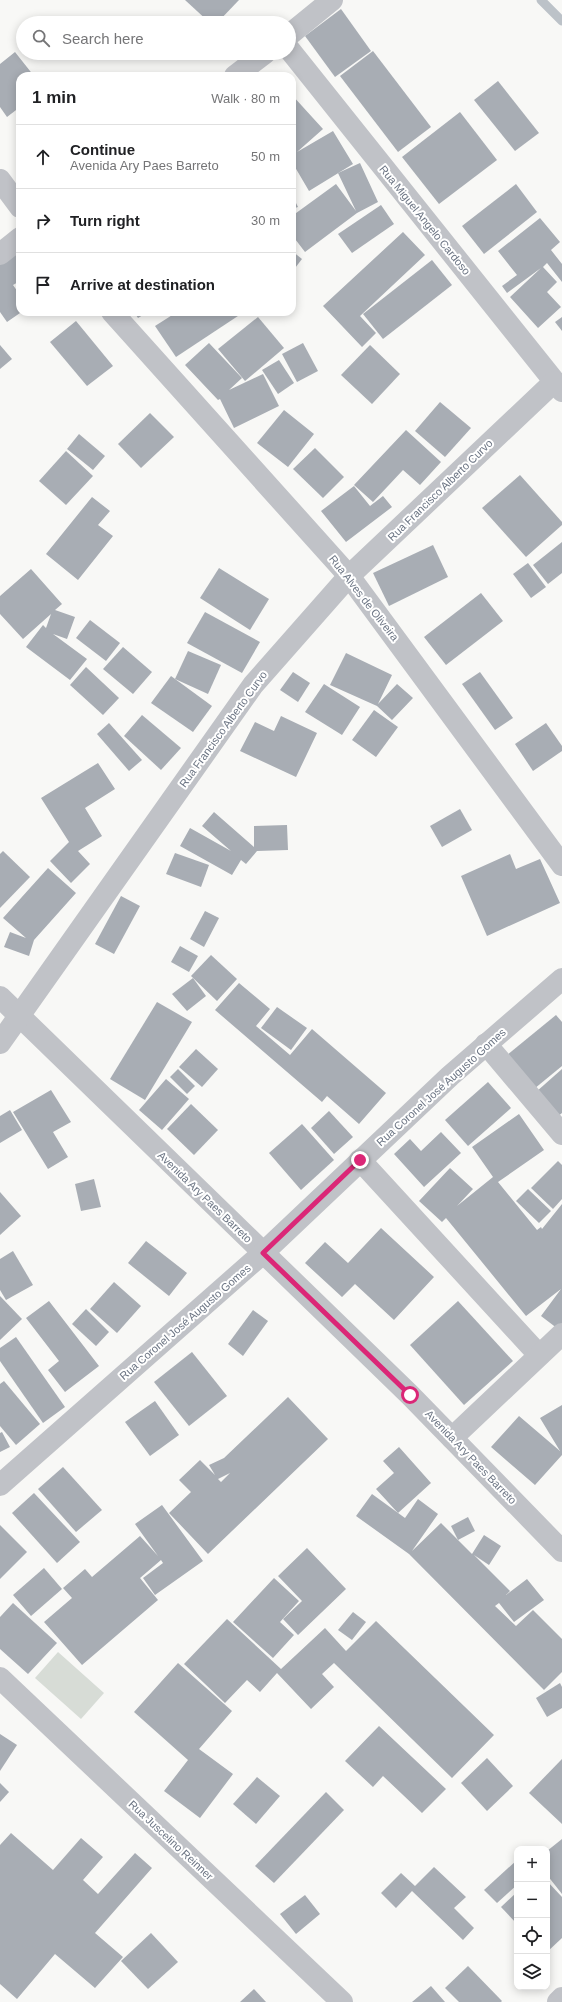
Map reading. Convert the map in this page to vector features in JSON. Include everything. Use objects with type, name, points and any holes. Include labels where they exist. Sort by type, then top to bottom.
[{"type":"street","points":[[296,29],[332,0]]},
{"type":"street","name":"Rua Miguel Angelo Cardoso","points":[[296,58],[558,386]]},
{"type":"street","points":[[240,72],[256,60]]},
{"type":"street","points":[[0,180],[16,201]]},
{"type":"street","points":[[0,254],[16,241]]},
{"type":"street","name":"Rua Alves de Oliveira","points":[[116,316],[349,576],[562,865]]},
{"type":"street","name":"Rua Francisco Alberto Curvo","points":[[0,1043],[253,685],[349,576],[558,386]]},
{"type":"street","name":"Rua Coronel José Augusto Gomes","points":[[0,1486],[263,1253],[450,1076],[562,979]]},
{"type":"street","name":"Avenida Ary Paes Barreto","points":[[0,997],[452,1438],[562,1551]]},
{"type":"street","points":[[486,1044],[562,1134]]},
{"type":"street","points":[[360,1160],[539,1355]]},
{"type":"street","points":[[452,1438],[562,1334]]},
{"type":"street","name":"Rua Juscelino Reinner","points":[[0,1678],[342,2002]]},
{"type":"street","points":[[558,2002],[562,1998]]},
{"type":"shaded area","points":[[58,1652],[104,1693],[81,1719],[35,1678]]},
{"type":"building","points":[[185,0],[239,0],[224,16],[202,16]]},
{"type":"building","points":[[341,9],[371,51],[335,77],[305,36]]},
{"type":"building","points":[[373,51],[431,127],[398,152],[340,76]]},
{"type":"building","points":[[15,52],[16,60],[21,60],[31,72],[16,72],[16,110],[7,117],[0,107],[0,64]]},
{"type":"building","points":[[498,81],[539,133],[515,151],[474,100]]},
{"type":"building","points":[[296,99],[323,129],[297,152],[333,131],[353,164],[309,191],[296,169]]},
{"type":"building","points":[[460,112],[497,160],[439,204],[402,157]]},
{"type":"building","points":[[360,163],[378,202],[357,213],[305,252],[296,240],[296,213],[336,184],[356,211],[338,173]]},
{"type":"building","points":[[516,184],[537,212],[484,254],[462,226]]},
{"type":"building","points":[[381,205],[394,224],[352,253],[338,234]]},
{"type":"building","points":[[540,218],[560,242],[551,250],[562,264],[562,282],[547,263],[543,267],[557,282],[547,292],[561,307],[538,328],[510,297],[541,268],[507,293],[502,286],[517,275],[498,251]]},
{"type":"building","points":[[403,232],[425,255],[360,316],[376,333],[362,347],[323,306]]},
{"type":"building","points":[[296,254],[302,259],[296,267]]},
{"type":"building","points":[[16,255],[16,283],[13,285],[16,289],[16,316],[7,322],[0,312],[0,264]]},
{"type":"building","points":[[432,260],[452,285],[383,339],[363,314]]},
{"type":"building","points":[[171,316],[238,316],[176,357],[155,326]]},
{"type":"building","points":[[258,317],[284,348],[245,381],[218,349]]},
{"type":"building","points":[[562,317],[562,331],[555,322]]},
{"type":"building","points":[[76,321],[113,366],[87,386],[50,342]]},
{"type":"building","points":[[209,343],[242,378],[229,390],[263,374],[279,406],[234,428],[220,399],[218,400],[185,365]]},
{"type":"building","points":[[303,343],[318,371],[297,382],[282,354]]},
{"type":"building","points":[[0,345],[12,359],[0,369]]},
{"type":"building","points":[[370,345],[400,374],[372,404],[341,375]]},
{"type":"building","points":[[279,360],[294,383],[278,394],[262,370]]},
{"type":"building","points":[[440,402],[471,428],[445,457],[415,431]]},
{"type":"building","points":[[284,410],[314,434],[288,467],[257,443]]},
{"type":"building","points":[[150,413],[174,437],[141,468],[118,444]]},
{"type":"building","points":[[406,430],[441,462],[420,485],[403,470],[373,502],[354,485]]},
{"type":"building","points":[[79,434],[105,456],[93,470],[67,449]]},
{"type":"building","points":[[315,448],[344,477],[323,498],[293,469]]},
{"type":"building","points":[[66,451],[93,476],[66,505],[39,481]]},
{"type":"building","points":[[520,475],[562,522],[562,525],[526,557],[482,508]]},
{"type":"building","points":[[354,486],[370,506],[383,496],[392,507],[346,542],[321,511]]},
{"type":"building","points":[[92,497],[110,511],[98,525],[113,536],[78,580],[46,554]]},
{"type":"building","points":[[562,542],[562,573],[548,584],[533,565]]},
{"type":"building","points":[[433,545],[448,577],[389,606],[373,573]]},
{"type":"building","points":[[528,563],[546,587],[531,598],[513,574]]},
{"type":"building","points":[[219,568],[269,599],[250,630],[200,598]]},
{"type":"building","points":[[31,569],[62,604],[55,610],[75,617],[67,639],[53,634],[87,659],[70,680],[26,647],[43,625],[46,628],[51,614],[23,639],[0,614],[0,596]]},
{"type":"building","points":[[481,593],[503,621],[446,665],[424,637]]},
{"type":"building","points":[[205,612],[260,642],[242,673],[187,643]]},
{"type":"building","points":[[90,620],[120,643],[106,661],[76,638]]},
{"type":"building","points":[[123,647],[152,672],[133,694],[103,669]]},
{"type":"building","points":[[188,651],[221,665],[208,694],[175,679]]},
{"type":"building","points":[[346,653],[392,675],[378,704],[397,684],[413,698],[392,720],[377,706],[330,685]]},
{"type":"building","points":[[86,667],[119,698],[103,715],[70,685]]},
{"type":"building","points":[[293,672],[310,683],[298,702],[280,690]]},
{"type":"building","points":[[480,672],[513,718],[495,730],[462,684]]},
{"type":"building","points":[[171,676],[212,706],[193,732],[151,703]]},
{"type":"building","points":[[324,684],[360,707],[342,735],[305,712]]},
{"type":"building","points":[[374,710],[398,727],[376,757],[352,740]]},
{"type":"building","points":[[142,715],[181,748],[161,770],[124,736]]},
{"type":"building","points":[[281,716],[317,733],[296,777],[240,751],[255,722],[274,731]]},
{"type":"building","points":[[109,723],[142,760],[129,771],[97,734]]},
{"type":"building","points":[[546,723],[562,746],[562,751],[533,771],[515,744]]},
{"type":"building","points":[[98,763],[115,789],[85,808],[102,836],[78,851],[90,864],[71,883],[50,861],[69,842],[41,798]]},
{"type":"building","points":[[460,809],[472,830],[442,847],[430,826]]},
{"type":"building","points":[[214,812],[254,847],[254,826],[287,825],[288,850],[257,851],[246,864],[241,860],[232,875],[180,846],[190,828],[231,851],[202,826]]},
{"type":"building","points":[[3,851],[30,877],[0,908],[0,854]]},
{"type":"building","points":[[175,853],[209,865],[201,887],[166,874]]},
{"type":"building","points":[[510,854],[516,869],[540,859],[560,903],[487,936],[461,876]]},
{"type":"building","points":[[48,868],[76,893],[34,940],[29,956],[4,947],[10,932],[26,938],[3,918]]},
{"type":"building","points":[[121,896],[140,906],[114,954],[95,944]]},
{"type":"building","points":[[205,911],[219,918],[204,947],[190,939]]},
{"type":"building","points":[[180,946],[198,956],[189,972],[171,962]]},
{"type":"building","points":[[211,955],[237,979],[217,1001],[191,976]]},
{"type":"building","points":[[193,978],[206,996],[187,1011],[172,994]]},
{"type":"building","points":[[239,983],[270,1009],[256,1026],[290,1055],[312,1029],[386,1093],[359,1124],[327,1096],[322,1102],[215,1010]]},
{"type":"building","points":[[157,1002],[192,1022],[145,1100],[110,1079]]},
{"type":"building","points":[[277,1007],[307,1028],[291,1050],[261,1028]]},
{"type":"building","points":[[556,1015],[562,1022],[562,1066],[534,1089],[506,1056]]},
{"type":"building","points":[[196,1049],[218,1069],[202,1087],[179,1067]]},
{"type":"building","points":[[178,1069],[195,1086],[187,1094],[170,1077]]},
{"type":"building","points":[[562,1069],[562,1113],[557,1117],[536,1092]]},
{"type":"building","points":[[166,1079],[189,1099],[162,1130],[139,1110]]},
{"type":"building","points":[[488,1082],[511,1108],[468,1146],[445,1120]]},
{"type":"building","points":[[51,1090],[71,1122],[53,1132],[68,1157],[48,1169],[13,1112]]},
{"type":"building","points":[[191,1104],[218,1130],[194,1155],[167,1129]]},
{"type":"building","points":[[10,1110],[22,1130],[0,1143],[0,1116]]},
{"type":"building","points":[[329,1111],[353,1137],[334,1154],[311,1128]]},
{"type":"building","points":[[519,1114],[544,1150],[498,1182],[537,1230],[541,1227],[542,1229],[562,1204],[562,1332],[541,1316],[561,1289],[526,1316],[446,1218],[442,1222],[419,1201],[450,1168],[473,1189],[457,1206],[493,1177],[472,1147]]},
{"type":"building","points":[[302,1124],[334,1160],[301,1190],[269,1153]]},
{"type":"building","points":[[441,1132],[461,1153],[424,1187],[394,1154],[410,1139],[421,1151]]},
{"type":"building","points":[[558,1161],[562,1165],[562,1199],[553,1209],[531,1188]]},
{"type":"building","points":[[94,1179],[101,1207],[81,1211],[75,1184]]},
{"type":"building","points":[[528,1189],[551,1211],[539,1223],[516,1201]]},
{"type":"building","points":[[0,1192],[21,1216],[0,1235]]},
{"type":"building","points":[[381,1228],[434,1277],[394,1320],[355,1284],[342,1297],[305,1263],[325,1242],[348,1263]]},
{"type":"building","points":[[146,1241],[187,1273],[169,1296],[128,1263]]},
{"type":"building","points":[[13,1251],[33,1285],[6,1300],[0,1290],[0,1259]]},
{"type":"building","points":[[114,1282],[141,1306],[117,1333],[90,1309]]},
{"type":"building","points":[[0,1296],[22,1319],[0,1340]]},
{"type":"building","points":[[49,1301],[99,1366],[65,1392],[48,1370],[59,1361],[26,1318]]},
{"type":"building","points":[[458,1301],[513,1361],[464,1405],[410,1345]]},
{"type":"building","points":[[86,1309],[109,1332],[96,1346],[72,1324]]},
{"type":"building","points":[[253,1310],[268,1321],[243,1356],[228,1344]]},
{"type":"building","points":[[16,1337],[65,1407],[43,1423],[0,1361],[0,1348]]},
{"type":"building","points":[[192,1352],[227,1396],[189,1426],[154,1382]]},
{"type":"building","points":[[4,1381],[40,1424],[16,1445],[0,1426],[0,1384]]},
{"type":"building","points":[[288,1397],[328,1439],[208,1554],[169,1513],[191,1492],[179,1480],[200,1460],[215,1475],[209,1465],[224,1458]],"holes":[[[230,1473],[221,1482],[218,1479]]]},
{"type":"building","points":[[155,1401],[179,1435],[150,1456],[125,1422]]},
{"type":"building","points":[[562,1405],[562,1455],[535,1485],[491,1447],[519,1416],[560,1451],[540,1418]]},
{"type":"building","points":[[2,1432],[10,1447],[0,1452],[0,1433]]},
{"type":"building","points":[[399,1447],[431,1483],[398,1513],[376,1489],[394,1473],[383,1461]]},
{"type":"building","points":[[63,1467],[102,1510],[76,1532],[38,1489]]},
{"type":"building","points":[[34,1493],[80,1542],[57,1563],[12,1513]]},
{"type":"building","points":[[372,1494],[405,1518],[418,1499],[438,1514],[412,1551],[441,1523],[472,1554],[484,1535],[501,1546],[489,1565],[474,1555],[510,1591],[506,1595],[527,1579],[544,1600],[514,1622],[499,1603],[495,1606],[516,1626],[533,1610],[562,1639],[562,1672],[544,1690],[409,1554],[356,1516]]},
{"type":"building","points":[[162,1505],[203,1561],[155,1595],[143,1578],[163,1563],[161,1560],[140,1578],[158,1600],[82,1665],[44,1622],[72,1598],[63,1588],[85,1569],[92,1577],[140,1536],[158,1556],[135,1524]]},
{"type":"building","points":[[468,1517],[475,1531],[458,1540],[451,1526]]},
{"type":"building","points":[[0,1525],[27,1552],[0,1579]]},
{"type":"building","points":[[307,1548],[346,1589],[298,1635],[283,1619],[302,1601],[278,1576]]},
{"type":"building","points":[[44,1568],[62,1589],[31,1616],[13,1595]]},
{"type":"building","points":[[274,1578],[299,1601],[280,1622],[294,1635],[273,1658],[233,1622]]},
{"type":"building","points":[[13,1603],[57,1643],[28,1674],[0,1649],[0,1617]]},
{"type":"building","points":[[353,1612],[366,1622],[352,1640],[338,1630]]},
{"type":"building","points":[[227,1619],[281,1669],[325,1628],[346,1651],[376,1621],[494,1735],[452,1778],[334,1663],[322,1674],[334,1687],[311,1709],[277,1673],[260,1692],[247,1680],[225,1703],[184,1664]]},
{"type":"building","points":[[178,1663],[232,1711],[199,1749],[233,1774],[200,1818],[164,1791],[188,1760],[134,1712]]},
{"type":"building","points":[[560,1683],[562,1687],[562,1708],[547,1717],[536,1698]]},
{"type":"building","points":[[379,1726],[446,1789],[422,1813],[383,1776],[373,1787],[345,1761]]},
{"type":"building","points":[[0,1734],[17,1745],[0,1771]]},
{"type":"building","points":[[487,1758],[513,1786],[487,1811],[461,1783]]},
{"type":"building","points":[[562,1759],[562,1824],[529,1793]]},
{"type":"building","points":[[257,1777],[280,1796],[256,1824],[233,1804]]},
{"type":"building","points":[[0,1783],[9,1792],[0,1802]]},
{"type":"building","points":[[326,1792],[344,1810],[274,1883],[255,1866]]},
{"type":"building","points":[[11,1833],[53,1870],[81,1838],[103,1857],[83,1880],[98,1894],[135,1853],[152,1868],[95,1933],[123,1957],[95,1988],[55,1954],[17,1999],[0,1984],[0,1845]]},
{"type":"building","points":[[562,1839],[562,1894],[550,1879],[550,1849]]},
{"type":"building","points":[[514,1863],[514,1888],[497,1903],[484,1890]]},
{"type":"building","points":[[434,1867],[466,1897],[454,1908],[474,1928],[463,1940],[412,1891],[396,1908],[381,1893],[401,1873],[415,1886]]},
{"type":"building","points":[[550,1884],[562,1897],[562,1938],[550,1949]]},
{"type":"building","points":[[305,1895],[320,1914],[296,1934],[280,1914]]},
{"type":"building","points":[[514,1895],[514,1921],[501,1907]]},
{"type":"building","points":[[151,1933],[178,1962],[148,1989],[121,1961]]},
{"type":"building","points":[[468,1966],[502,2001],[501,2002],[459,2002],[445,1988]]},
{"type":"building","points":[[431,1986],[445,2002],[412,2002]]},
{"type":"building","points":[[254,1989],[266,2002],[240,2002]]},
{"type":"waterway","points":[[541,0],[562,21]]},
{"type":"route","points":[[360,1160],[263,1253],[410,1395]]}]
